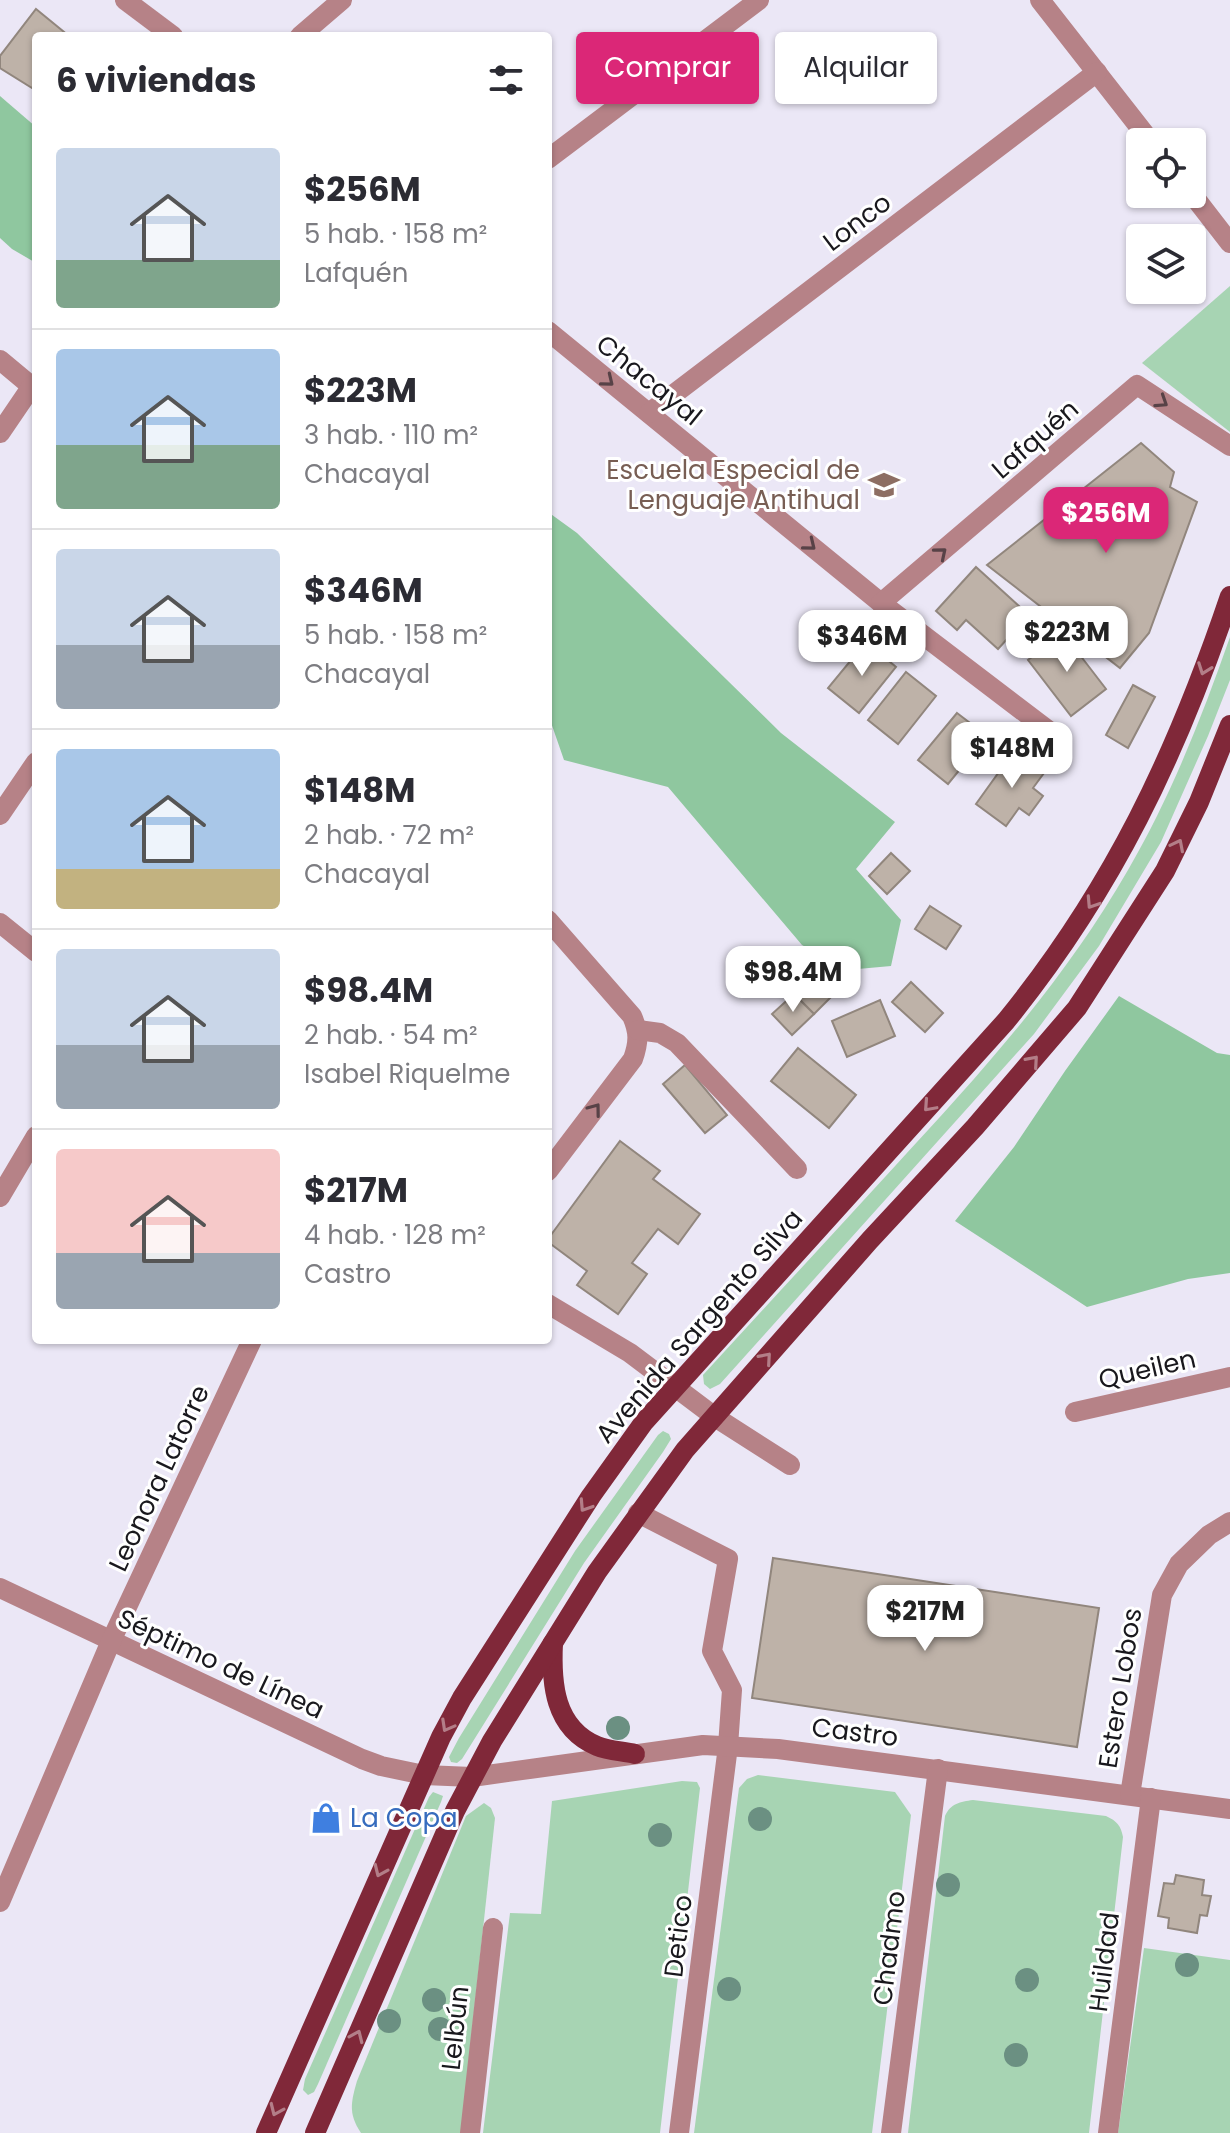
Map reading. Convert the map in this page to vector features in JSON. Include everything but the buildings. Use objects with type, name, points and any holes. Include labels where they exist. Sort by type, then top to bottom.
[{"type":"main road","name":"Avenida Sargento Silva","points":[[266,2133],[424,1775],[462,1698],[591,1496],[644,1422],[1006,1021],[1052,962],[1114,868],[1145,808],[1185,721],[1230,596]]},
{"type":"main road","points":[[315,2133],[455,1811],[553,1641],[638,1513],[685,1450],[870,1240],[975,1127],[1077,1008],[1165,871],[1199,802],[1230,725]]},
{"type":"main road","points":[[553,1641],[555,1695],[567,1722],[580,1737],[599,1747],[635,1754]]},
{"type":"street","points":[[125,0],[168,32]]},
{"type":"street","points":[[305,32],[342,0]]},
{"type":"street","points":[[552,156],[759,0]]},
{"type":"street","points":[[1040,0],[1140,128]]},
{"type":"street","name":"Lonco","points":[[649,413],[1097,72]]},
{"type":"street","points":[[1203,208],[1230,243]]},
{"type":"street","name":"Chacayal","points":[[552,334],[881,603],[1057,737]]},
{"type":"street","points":[[0,360],[32,386]]},
{"type":"street","name":"Lafquén","points":[[881,603],[1137,385],[1230,446]]},
{"type":"street","points":[[0,433],[32,391]]},
{"type":"street","points":[[0,815],[32,768]]},
{"type":"street","points":[[0,923],[32,949]]},
{"type":"street","points":[[552,925],[632,1016],[638,1030],[638,1045],[633,1059],[552,1166]]},
{"type":"street","points":[[638,1030],[660,1033],[677,1043],[797,1169]]},
{"type":"street","points":[[0,1197],[32,1143]]},
{"type":"street","points":[[552,1306],[630,1353],[715,1417],[790,1465]]},
{"type":"street","name":"Leonora Latorre","points":[[0,1902],[111,1641],[250,1344]]},
{"type":"street","name":"Queilen","points":[[1075,1412],[1230,1377]]},
{"type":"street","name":"Detico","points":[[638,1513],[728,1559],[712,1651],[732,1690],[728,1746],[679,2133]]},
{"type":"street","name":"Estero Lobos","points":[[1130,1795],[1162,1595],[1179,1564],[1209,1535],[1230,1522]]},
{"type":"street","name":"Séptimo de Línea","points":[[0,1588],[362,1759],[424,1775],[472,1777]]},
{"type":"street","name":"Castro","points":[[472,1777],[703,1745],[728,1746],[827,1754],[1230,1809]]},
{"type":"street","name":"Chadmo","points":[[891,2133],[938,1769]]},
{"type":"street","name":"Huildad","points":[[1108,2133],[1151,1798]]},
{"type":"street","name":"Lelbún","points":[[470,2133],[493,1928]]},
{"type":"green space","points":[[0,96],[32,124],[32,261],[0,238]]},
{"type":"green space","points":[[1230,286],[1230,432],[1142,363]]},
{"type":"green space","points":[[552,515],[577,533],[781,733],[895,822],[856,869],[901,920],[891,966],[847,970],[802,945],[668,787],[564,760],[552,726]]},
{"type":"green space","points":[[1230,637],[1230,680],[1208,736],[1161,842],[1099,946],[1034,1034],[720,1384],[710,1389],[704,1384],[703,1375],[960,1095],[1021,1024],[1077,949],[1128,870],[1158,814],[1197,726]]},
{"type":"green space","points":[[1119,996],[1217,1053],[1230,1055],[1230,1273],[1188,1279],[1087,1307],[955,1221],[1014,1147]]},
{"type":"green space","points":[[663,1431],[671,1439],[663,1452],[584,1563],[462,1759],[457,1763],[451,1762],[449,1757],[459,1738],[575,1551]]},
{"type":"green space","points":[[758,1775],[895,1792],[911,1815],[872,2133],[694,2133],[739,1788],[747,1779]]},
{"type":"green space","points":[[682,1781],[697,1782],[700,1788],[660,2133],[483,2133],[510,1913],[541,1914],[552,1801]]},
{"type":"green space","points":[[433,1792],[443,1796],[441,1802],[318,2084],[314,2092],[308,2095],[303,2090],[305,2079]]},
{"type":"green space","points":[[973,1800],[1106,1816],[1116,1822],[1121,1830],[1123,1837],[1089,2133],[908,2133],[945,1816],[953,1806]]},
{"type":"green space","points":[[484,1803],[491,1808],[495,1818],[461,2133],[361,2133],[352,2108],[357,2081],[466,1816]]},
{"type":"green space","points":[[1144,1948],[1230,1960],[1230,2133],[1118,2133]]},
{"type":"place","name":"Escuela Especial de Lenguaje Antihual","points":[[884,485]]},
{"type":"place","name":"La Copa","points":[[326,1818]]}]
